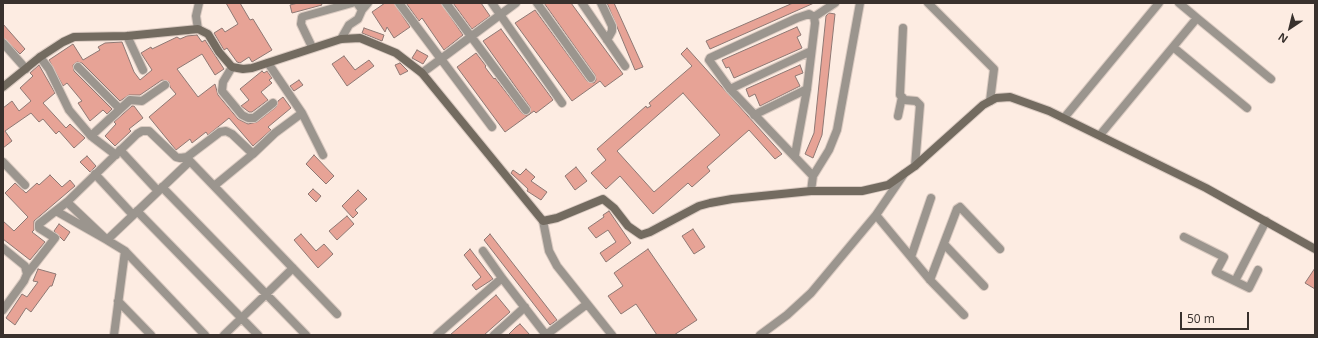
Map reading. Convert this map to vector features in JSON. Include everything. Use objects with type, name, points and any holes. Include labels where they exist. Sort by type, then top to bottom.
[{"type":"street","points":[[198,3],[196,16],[198,29]]},
{"type":"street","points":[[312,47],[301,24],[302,17],[352,3]]},
{"type":"street","points":[[357,3],[362,10]]},
{"type":"street","points":[[341,39],[349,25],[358,19],[362,10],[368,3]]},
{"type":"street","points":[[399,3],[492,127]]},
{"type":"street","points":[[446,3],[526,110]]},
{"type":"street","points":[[492,3],[562,103]]},
{"type":"street","points":[[422,73],[516,3]]},
{"type":"street","points":[[537,3],[591,78]]},
{"type":"street","points":[[582,3],[625,66]]},
{"type":"street","points":[[601,3],[612,26],[612,31],[607,40]]},
{"type":"street","points":[[814,17],[835,3]]},
{"type":"street","points":[[811,191],[813,176],[829,150],[837,130],[860,3]]},
{"type":"street","points":[[928,3],[994,69],[990,101]]},
{"type":"street","points":[[1064,118],[1159,3]]},
{"type":"street","points":[[1179,3],[1271,79]]},
{"type":"street","points":[[795,155],[807,89],[816,23],[814,17],[809,14],[710,58],[709,60],[711,65],[754,115],[783,145],[795,155],[813,176]]},
{"type":"street","points":[[1100,136],[1197,18]]},
{"type":"street","points":[[898,116],[902,97],[900,92],[903,28]]},
{"type":"street","points":[[3,87],[40,58],[63,42],[74,37],[127,36],[198,29],[208,34],[219,52],[232,67],[243,69],[268,63],[312,47],[341,39],[360,38],[371,42],[396,54],[422,73],[543,221],[549,251],[557,266],[612,335]]},
{"type":"street","points":[[127,36],[143,70]]},
{"type":"street","points":[[3,43],[26,69]]},
{"type":"street","points":[[1173,47],[1247,108]]},
{"type":"street","points":[[730,88],[811,51]]},
{"type":"street","points":[[40,58],[49,69],[69,110],[91,136],[118,153],[160,189],[306,335]]},
{"type":"street","points":[[268,63],[302,113],[324,155]]},
{"type":"street","points":[[78,66],[120,109]]},
{"type":"street","points":[[232,67],[223,82],[222,91],[242,115],[248,118],[254,118],[273,103]]},
{"type":"street","points":[[91,136],[130,100],[142,101],[165,85]]},
{"type":"street","points":[[754,115],[807,89]]},
{"type":"street","points":[[543,221],[558,218],[603,199],[614,208],[633,230],[644,234],[710,203],[732,199],[811,191],[852,192],[872,190],[888,185],[915,166],[976,110],[1001,96],[1010,97],[1064,118],[1206,188],[1315,249]]},
{"type":"street","points":[[902,97],[908,101],[919,102],[920,105],[915,166]]},
{"type":"street","points":[[214,186],[302,113]]},
{"type":"street","points":[[3,310],[24,281],[27,274],[55,238],[39,228],[38,224],[67,202],[137,134],[146,130],[149,131],[176,157],[188,159],[337,314]]},
{"type":"street","points":[[107,240],[160,189],[188,159],[220,132],[226,131],[232,134],[253,154]]},
{"type":"street","points":[[3,162],[25,185]]},
{"type":"street","points":[[760,335],[787,315],[811,294],[876,216],[906,172]]},
{"type":"street","points":[[95,174],[258,335]]},
{"type":"street","points":[[911,257],[931,198]]},
{"type":"street","points":[[67,202],[107,240]]},
{"type":"street","points":[[930,280],[957,209],[960,207],[1000,250]]},
{"type":"street","points":[[56,211],[125,251],[205,335]]},
{"type":"street","points":[[876,216],[930,280],[964,315]]},
{"type":"street","points":[[1235,281],[1266,221]]},
{"type":"street","points":[[1184,237],[1224,257],[1216,272],[1249,288],[1258,270]]},
{"type":"street","points":[[944,244],[984,286]]},
{"type":"street","points":[[3,248],[25,266],[27,274]]},
{"type":"street","points":[[114,335],[125,251]]},
{"type":"street","points":[[483,251],[546,335],[587,304]]},
{"type":"street","points":[[224,335],[293,268]]},
{"type":"street","points":[[437,335],[502,278]]},
{"type":"street","points":[[118,301],[151,335]]},
{"type":"street","points":[[494,335],[525,308]]},
{"type":"building","points":[[226,3],[240,3],[250,20],[253,19],[272,50],[252,62],[249,57],[240,63],[237,62],[227,48],[224,50],[214,33],[222,28],[225,32],[238,24]]},
{"type":"building","points":[[298,3],[321,3],[322,5],[292,13],[290,5]]},
{"type":"building","points":[[385,3],[394,3],[410,27],[394,38],[387,27],[385,32],[372,12]]},
{"type":"building","points":[[406,3],[441,3],[463,35],[444,50],[422,18],[419,21]]},
{"type":"building","points":[[453,3],[481,3],[490,16],[472,29]]},
{"type":"building","points":[[544,3],[571,3],[623,74],[605,87],[600,81],[572,101],[515,23],[535,10],[587,81],[594,83],[596,80],[595,75]]},
{"type":"building","points":[[607,3],[614,3],[643,67],[635,70]]},
{"type":"building","points":[[793,3],[814,3],[710,49],[706,41]]},
{"type":"building","points":[[829,13],[835,14],[822,135],[813,158],[805,154],[814,133],[826,16]]},
{"type":"building","points":[[3,24],[25,49],[20,54],[3,37]]},
{"type":"building","points":[[797,27],[801,35],[797,37],[802,48],[734,78],[729,67],[726,68],[722,60]]},
{"type":"building","points":[[364,28],[384,35],[382,41],[362,33]]},
{"type":"building","points":[[501,29],[553,100],[536,113],[534,111],[530,114],[530,107],[483,41]]},
{"type":"building","points":[[197,35],[202,42],[205,40],[224,69],[215,75],[202,54],[177,69],[198,97],[215,84],[218,95],[238,119],[248,124],[257,122],[276,107],[278,101],[283,97],[291,108],[268,127],[271,130],[253,146],[229,118],[208,135],[206,132],[192,143],[190,139],[176,150],[149,117],[176,94],[170,87],[169,82],[162,80],[140,95],[129,95],[120,101],[82,63],[77,62],[73,65],[74,71],[112,109],[107,114],[103,110],[90,121],[78,103],[82,101],[67,83],[63,86],[49,60],[73,44],[83,60],[100,50],[98,47],[105,43],[122,42],[134,72],[140,80],[152,70],[141,53],[151,47],[152,49],[177,37],[180,39],[187,36]]},
{"type":"building","points":[[687,48],[782,154],[775,159],[749,130],[707,167],[710,171],[692,187],[688,183],[653,214],[620,176],[606,189],[591,173],[606,160],[597,149],[646,106],[647,108],[651,106],[649,103],[692,66],[681,54]],"holes":[[[683,93],[720,135],[654,192],[617,151]]]},
{"type":"building","points":[[417,50],[428,56],[423,64],[412,58]]},
{"type":"building","points":[[476,53],[494,79],[495,78],[522,113],[526,115],[530,114],[505,132],[457,67]]},
{"type":"building","points":[[344,56],[355,70],[369,60],[374,66],[347,86],[332,64]]},
{"type":"building","points":[[400,63],[408,71],[400,75],[395,65]]},
{"type":"building","points":[[39,65],[55,93],[43,103],[66,128],[70,124],[85,138],[74,148],[59,131],[56,134],[43,119],[39,122],[31,113],[5,131],[12,141],[3,148],[3,108],[12,101],[19,111],[31,101],[20,88],[33,76],[30,73]]},
{"type":"building","points":[[800,65],[803,73],[795,76],[800,86],[760,106],[755,94],[749,97],[746,89]]},
{"type":"building","points":[[262,71],[264,73],[267,71],[272,78],[269,80],[272,83],[261,92],[268,100],[252,112],[249,112],[241,106],[249,100],[240,89]]},
{"type":"building","points":[[299,80],[303,85],[294,91],[290,86]]},
{"type":"building","points":[[132,106],[134,106],[143,118],[129,129],[131,131],[115,146],[105,136],[116,124],[114,122]]},
{"type":"building","points":[[314,155],[334,176],[326,184],[306,164]]},
{"type":"building","points":[[87,156],[96,166],[90,172],[80,162]]},
{"type":"building","points":[[576,167],[587,181],[575,190],[565,176]]},
{"type":"building","points":[[526,169],[535,177],[531,181],[547,192],[541,200],[527,191],[528,189],[511,173],[513,170],[520,175]]},
{"type":"building","points":[[50,175],[62,187],[70,180],[75,186],[34,221],[34,230],[32,232],[45,242],[30,260],[3,239],[3,221],[14,231],[28,217],[5,193],[15,183],[26,193],[37,183],[39,185]]},
{"type":"building","points":[[313,189],[321,196],[316,202],[308,194]]},
{"type":"building","points":[[358,190],[367,199],[355,210],[358,213],[353,218],[342,206]]},
{"type":"building","points":[[609,211],[631,243],[606,262],[600,253],[616,242],[608,230],[596,238],[588,228],[604,217],[603,215]]},
{"type":"building","points":[[347,216],[354,224],[337,240],[329,231]]},
{"type":"building","points":[[59,224],[70,232],[64,241],[54,231]]},
{"type":"building","points":[[693,229],[705,247],[694,254],[682,236]]},
{"type":"building","points":[[301,234],[316,251],[324,244],[333,254],[318,268],[294,240]]},
{"type":"building","points":[[490,234],[557,320],[550,325],[484,240]]},
{"type":"building","points":[[470,249],[493,279],[476,290],[472,285],[481,277],[464,255]]},
{"type":"building","points":[[648,249],[697,320],[674,335],[657,335],[636,304],[621,314],[608,296],[623,286],[614,273]]},
{"type":"building","points":[[1315,268],[1315,289],[1305,283]]},
{"type":"building","points":[[38,269],[56,274],[52,286],[50,286],[31,312],[26,308],[15,325],[6,318],[22,294],[27,297],[38,282],[33,281]]},
{"type":"building","points":[[496,295],[510,312],[484,335],[450,335]]},
{"type":"building","points":[[520,324],[530,335],[508,335],[516,327]]}]
